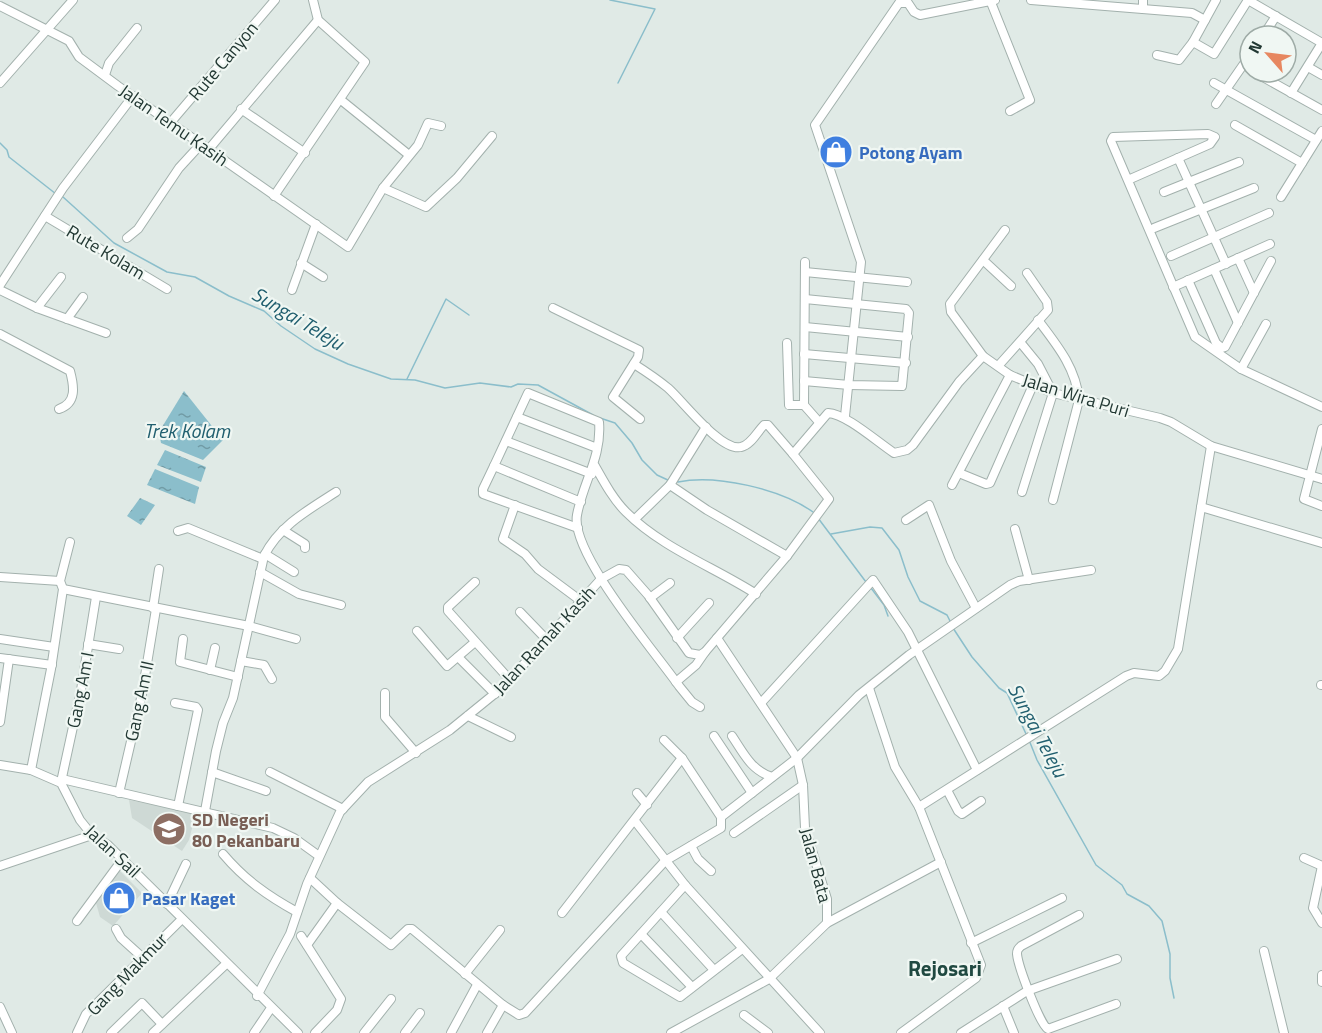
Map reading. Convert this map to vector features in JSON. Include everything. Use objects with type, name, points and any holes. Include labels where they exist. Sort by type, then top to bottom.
[{"type":"street","points":[[0,83],[73,0]]},
{"type":"street","name":"Rute Canyon","points":[[171,122],[275,0]]},
{"type":"street","points":[[274,196],[365,62],[318,20],[313,0]]},
{"type":"street","points":[[844,416],[861,262],[815,132],[817,119],[899,3],[908,3],[914,12],[921,15],[992,0],[1030,100],[1010,111]]},
{"type":"street","points":[[1033,0],[1143,4],[1191,13],[1205,20]]},
{"type":"street","points":[[1157,55],[1179,60],[1193,42],[1216,0]]},
{"type":"street","points":[[1193,42],[1216,54],[1248,0],[1322,43],[1291,93]]},
{"type":"street","name":"Jalan Temu Kasih","points":[[0,6],[69,41],[79,57],[348,247],[383,188]]},
{"type":"street","points":[[1271,24],[1276,16]]},
{"type":"street","points":[[127,238],[138,229],[179,168],[205,146],[241,109],[318,20]]},
{"type":"street","points":[[105,75],[109,63],[137,28]]},
{"type":"street","points":[[1308,67],[1322,75]]},
{"type":"street","points":[[1216,104],[1238,79]]},
{"type":"street","points":[[1214,83],[1316,140]]},
{"type":"street","points":[[1275,84],[1322,110]]},
{"type":"street","points":[[0,285],[13,269],[63,188],[133,96]]},
{"type":"street","points":[[341,100],[409,155]]},
{"type":"street","points":[[241,109],[305,153]]},
{"type":"street","points":[[441,126],[428,123],[418,145],[383,188],[426,207],[457,178],[492,136]]},
{"type":"street","points":[[1235,125],[1302,163]]},
{"type":"street","points":[[1281,197],[1322,131]]},
{"type":"street","points":[[1128,180],[1210,144],[1215,137],[1208,134],[1113,137],[1111,141],[1195,337],[1241,369],[1322,407]]},
{"type":"street","points":[[1178,158],[1226,264]]},
{"type":"street","points":[[1164,192],[1190,184],[1239,162]]},
{"type":"street","points":[[1154,228],[1254,188]]},
{"type":"street","points":[[1171,256],[1269,213]]},
{"type":"street","name":"Rute Kolam","points":[[45,216],[167,289]]},
{"type":"street","points":[[292,290],[316,224]]},
{"type":"street","points":[[787,343],[789,405],[844,416],[861,432],[894,453],[907,450],[983,356],[950,309],[1005,230]]},
{"type":"street","points":[[1173,287],[1270,244]]},
{"type":"street","points":[[1238,258],[1254,293]]},
{"type":"street","points":[[983,260],[1011,286]]},
{"type":"street","points":[[1188,280],[1219,347],[1225,347],[1270,261]]},
{"type":"street","points":[[301,262],[323,277]]},
{"type":"street","points":[[805,262],[804,381],[807,408],[819,422]]},
{"type":"street","points":[[1214,269],[1238,323]]},
{"type":"street","points":[[805,272],[907,282]]},
{"type":"street","points":[[999,365],[1048,310],[1047,302],[1027,273]]},
{"type":"street","points":[[37,308],[61,277]]},
{"type":"street","points":[[0,290],[37,308],[106,333]]},
{"type":"street","points":[[67,319],[82,297]]},
{"type":"street","points":[[804,381],[902,386],[909,313],[906,309],[805,299]]},
{"type":"street","points":[[553,308],[639,350],[640,353],[634,364],[613,397],[640,419]]},
{"type":"street","points":[[1038,320],[1071,368],[1078,384],[1079,400],[1053,500]]},
{"type":"street","points":[[1241,369],[1266,324]]},
{"type":"street","points":[[805,327],[908,337]]},
{"type":"street","points":[[0,334],[70,371],[74,384],[73,396],[66,407],[59,409]]},
{"type":"street","points":[[1020,342],[1038,364],[1053,393],[1022,492]]},
{"type":"street","points":[[804,354],[906,363]]},
{"type":"street","name":"Jalan Wira Puri","points":[[983,356],[999,365],[1010,375],[1053,393],[1172,422],[1211,446],[1322,479]]},
{"type":"street","points":[[634,364],[667,388],[706,427],[730,447],[742,447],[752,441],[764,425],[768,425],[829,496],[822,510],[756,594],[696,665],[676,682]]},
{"type":"street","points":[[952,485],[1010,375]]},
{"type":"street","points":[[959,473],[986,484],[990,483],[1033,385]]},
{"type":"street","points":[[578,528],[482,492],[528,393],[597,420],[600,427],[593,470],[577,517],[578,528],[587,554],[601,579],[676,682],[692,702],[700,707]]},
{"type":"street","points":[[793,454],[828,413]]},
{"type":"street","points":[[517,417],[597,448]]},
{"type":"street","points":[[635,519],[672,482],[706,427]]},
{"type":"street","points":[[1322,429],[1304,499],[1308,503],[1322,506]]},
{"type":"street","points":[[506,441],[593,470],[635,519],[680,550],[756,594]]},
{"type":"street","points":[[919,807],[1131,674],[1155,677],[1166,671],[1180,640],[1211,446]]},
{"type":"street","points":[[494,466],[581,501]]},
{"type":"street","points":[[672,482],[707,510],[787,556]]},
{"type":"street","points":[[205,811],[222,723],[233,698],[264,557],[290,522],[336,492]]},
{"type":"street","points":[[515,505],[503,539],[525,554],[538,569],[581,601]]},
{"type":"street","points":[[906,520],[929,505],[951,561],[976,608]]},
{"type":"street","points":[[1201,507],[1322,543]]},
{"type":"street","points":[[178,531],[188,528],[264,557],[294,572]]},
{"type":"street","points":[[1015,529],[1029,580]]},
{"type":"street","points":[[283,530],[305,544],[305,548]]},
{"type":"street","points":[[31,770],[52,665],[70,542]]},
{"type":"street","name":"Gang Am II","points":[[119,793],[142,694],[159,569]]},
{"type":"street","name":"Jalan Ramah Kasih","points":[[257,996],[290,934],[319,856],[343,809],[368,782],[416,753],[495,694],[601,579],[619,569],[626,570],[650,598],[689,652],[700,655],[705,652]]},
{"type":"street","points":[[721,817],[797,758],[869,688],[916,650],[1010,585],[1091,570]]},
{"type":"street","points":[[260,572],[299,594],[341,605]]},
{"type":"street","points":[[0,577],[62,585],[96,597],[249,626],[296,639]]},
{"type":"street","points":[[761,703],[871,581],[874,581],[916,650],[977,770]]},
{"type":"street","points":[[475,582],[448,609],[510,680]]},
{"type":"street","points":[[650,598],[670,583]]},
{"type":"street","name":"Gang Am I","points":[[61,781],[81,690],[96,597]]},
{"type":"street","points":[[677,638],[709,603]]},
{"type":"street","points":[[520,612],[547,640]]},
{"type":"street","points":[[417,631],[449,666],[476,642]]},
{"type":"street","name":"Jalan Bata","points":[[672,1033],[769,979],[827,923],[827,899],[805,828],[803,785],[797,758],[717,638]]},
{"type":"street","points":[[0,639],[54,647]]},
{"type":"street","points":[[183,639],[180,662],[238,677]]},
{"type":"street","points":[[88,644],[119,649]]},
{"type":"street","points":[[210,670],[215,648]]},
{"type":"street","points":[[458,657],[495,694]]},
{"type":"street","points":[[0,722],[5,658],[52,665]]},
{"type":"street","points":[[241,661],[264,664],[269,669],[272,680]]},
{"type":"street","points":[[869,688],[895,767],[919,807],[981,965],[976,978],[901,1033]]},
{"type":"street","points":[[385,693],[385,717],[416,753]]},
{"type":"street","points":[[175,703],[196,707],[198,710],[178,806]]},
{"type":"street","points":[[468,716],[511,737]]},
{"type":"street","points":[[714,736],[752,793]]},
{"type":"street","points":[[732,736],[750,764],[759,773],[772,777]]},
{"type":"street","points":[[310,878],[337,903],[391,945],[408,929],[412,929],[477,986],[519,1015],[525,1013],[665,861],[721,828],[721,817],[682,758],[664,740]]},
{"type":"street","points":[[562,913],[682,758]]},
{"type":"street","points":[[0,765],[31,770],[61,781],[205,811],[273,828],[294,838],[319,856]]},
{"type":"street","points":[[212,772],[266,791]]},
{"type":"street","points":[[270,772],[343,809]]},
{"type":"street","name":"Jalan Sail","points":[[61,781],[80,820],[92,835],[108,845],[257,996],[298,1033]]},
{"type":"street","points":[[734,834],[803,785]]},
{"type":"street","points":[[947,790],[958,811],[962,814],[981,801]]},
{"type":"street","points":[[637,793],[647,805]]},
{"type":"street","points":[[635,821],[685,885],[820,1033]]},
{"type":"street","points":[[0,866],[92,835]]},
{"type":"street","points":[[691,846],[698,859],[711,871]]},
{"type":"street","points":[[223,854],[244,878],[263,893],[297,912]]},
{"type":"street","points":[[1305,858],[1322,866],[1312,908],[1322,923]]},
{"type":"street","points":[[77,921],[122,860]]},
{"type":"street","points":[[827,923],[941,862]]},
{"type":"street","points":[[167,904],[186,864]]},
{"type":"street","points":[[685,885],[621,956],[623,963],[680,997],[691,986],[742,949]]},
{"type":"street","points":[[971,942],[1062,898]]},
{"type":"street","points":[[307,945],[337,903]]},
{"type":"street","points":[[661,912],[714,970]]},
{"type":"street","points":[[1079,915],[1021,946],[1017,955],[1043,1027],[1048,1029],[1116,1004]]},
{"type":"street","name":"Gang Makmur","points":[[77,1033],[86,1014],[182,919]]},
{"type":"street","points":[[116,929],[121,938],[142,957]]},
{"type":"street","points":[[465,974],[500,930]]},
{"type":"street","points":[[641,934],[691,986]]},
{"type":"street","points":[[301,936],[341,1002],[315,1033]]},
{"type":"street","points":[[1264,951],[1284,1033]]},
{"type":"street","points":[[967,1031],[1030,990],[1117,959]]},
{"type":"street","points":[[153,1033],[226,964]]},
{"type":"street","points":[[1322,975],[1322,982]]},
{"type":"street","points":[[451,1033],[477,986]]},
{"type":"street","points":[[364,1033],[391,999]]},
{"type":"street","points":[[111,1033],[142,1004],[162,1024]]},
{"type":"street","points":[[487,1033],[503,1005]]},
{"type":"street","points":[[1003,1006],[1014,1033]]},
{"type":"street","points":[[0,1007],[12,1033]]},
{"type":"street","points":[[254,1033],[271,1008]]},
{"type":"street","points":[[405,1033],[420,1012]]},
{"type":"street","points":[[744,1015],[768,1033]]},
{"type":"shaded area","name":"SD Negeri 80 Pekanbaru","points":[[129,800],[196,813],[189,840],[182,851],[132,818]]},
{"type":"shaded area","name":"Pasar Kaget","points":[[120,871],[142,893],[113,926],[100,917],[96,903]]},
{"type":"water","name":"Trek Kolam","points":[[184,391],[223,440],[203,460],[161,443],[159,432]]},
{"type":"water","points":[[165,450],[206,467],[201,482],[157,465]]},
{"type":"water","points":[[155,469],[199,487],[195,504],[147,485]]},
{"type":"water","points":[[140,498],[155,505],[141,525],[127,516]]},
{"type":"waterway","points":[[610,0],[655,9],[618,83]]},
{"type":"waterway","name":"Sungai Teleju","points":[[0,143],[7,150],[9,157],[56,194]]},
{"type":"waterway","name":"Sungai Teleju","points":[[63,197],[114,243],[167,272],[195,277],[229,296],[264,311],[281,326],[315,349],[348,364],[391,379],[415,380],[445,388],[480,383],[511,387],[518,384],[538,385],[593,415]]},
{"type":"waterway","points":[[407,379],[446,299],[469,315]]},
{"type":"waterway","name":"Sungai Teleju","points":[[600,418],[615,423],[632,443],[642,460],[657,475],[670,481]]},
{"type":"waterway","name":"Sungai Teleju","points":[[678,482],[711,480],[748,485],[784,496],[813,512]]},
{"type":"waterway","name":"Sungai Teleju","points":[[818,518],[866,582]]},
{"type":"waterway","name":"Sungai Teleju","points":[[831,534],[870,527],[882,528],[899,550],[908,577],[920,601],[947,615],[951,623]]},
{"type":"waterway","name":"Sungai Teleju","points":[[871,588],[884,605],[888,616]]},
{"type":"waterway","name":"Sungai Teleju","points":[[953,628],[972,657],[999,688],[1007,693],[1027,736]]},
{"type":"waterway","name":"Sungai Teleju","points":[[1029,740],[1037,760],[1096,865],[1122,885],[1127,894],[1149,906],[1162,921],[1170,954],[1170,978],[1174,998]]},
{"type":"place","name":"Potong Ayam","points":[[836,152]]},
{"type":"place","name":"SD Negeri 80 Pekanbaru","points":[[169,829]]},
{"type":"place","name":"Pasar Kaget","points":[[119,898]]},
{"type":"district","name":"Rejosari","points":[[945,968]]}]
